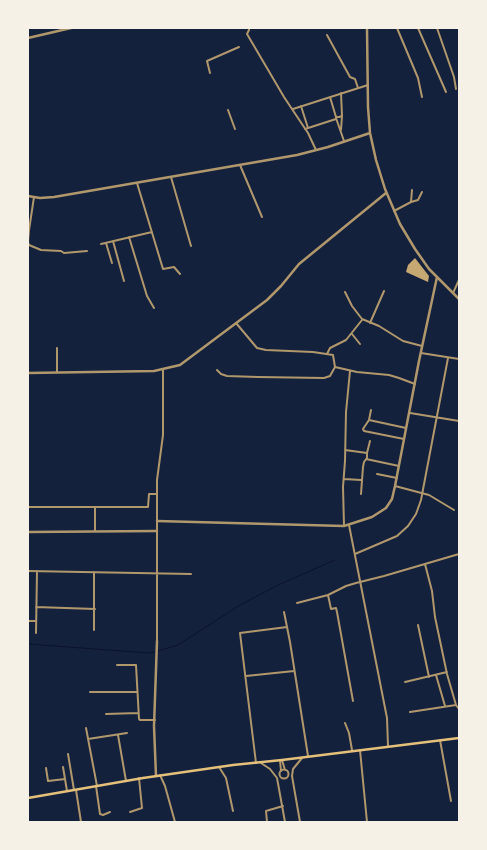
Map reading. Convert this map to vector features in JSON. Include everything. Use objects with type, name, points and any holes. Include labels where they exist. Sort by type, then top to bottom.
[{"type":"main road","points":[[28,798],[160,775],[360,749],[459,738]]},
{"type":"street","points":[[28,38],[71,28]]},
{"type":"street","points":[[249,28],[250,30],[247,34],[284,97],[307,129]]},
{"type":"street","points":[[367,28],[370,133],[386,193],[406,236],[437,277],[459,299]]},
{"type":"street","points":[[397,28],[418,78],[422,97]]},
{"type":"street","points":[[418,28],[446,92]]},
{"type":"street","points":[[438,28],[454,77],[456,89]]},
{"type":"street","points":[[327,36],[350,77],[355,79],[358,88]]},
{"type":"street","points":[[210,73],[207,61],[239,47]]},
{"type":"street","points":[[293,109],[368,85]]},
{"type":"street","points":[[341,93],[341,130]]},
{"type":"street","points":[[330,97],[344,141]]},
{"type":"street","points":[[301,106],[308,132],[316,150]]},
{"type":"street","points":[[228,110],[234,129]]},
{"type":"street","points":[[307,129],[342,116]]},
{"type":"street","points":[[28,196],[40,198],[54,197],[294,156],[328,147],[370,133]]},
{"type":"street","points":[[240,165],[262,217]]},
{"type":"street","points":[[171,176],[191,246]]},
{"type":"street","points":[[136,182],[163,269],[174,267],[180,274]]},
{"type":"street","points":[[411,202],[412,190]]},
{"type":"street","points":[[394,211],[418,200],[422,192]]},
{"type":"street","points":[[28,373],[163,370],[180,365],[270,297],[299,264],[386,193]]},
{"type":"street","points":[[34,197],[28,230],[29,245],[33,248],[41,250],[61,251],[64,253],[87,250]]},
{"type":"street","points":[[101,244],[152,232]]},
{"type":"street","points":[[129,238],[147,296],[154,308]]},
{"type":"street","points":[[113,241],[124,280]]},
{"type":"street","points":[[106,243],[112,263]]},
{"type":"street","points":[[157,522],[344,526],[372,517],[390,504],[396,486],[422,346],[437,277]]},
{"type":"street","points":[[453,294],[459,280]]},
{"type":"street","points":[[370,323],[384,290]]},
{"type":"street","points":[[345,292],[352,306],[362,319],[379,326],[404,341],[422,346]]},
{"type":"street","points":[[327,354],[330,348],[346,340],[362,319]]},
{"type":"street","points":[[217,370],[221,374],[227,376],[324,378],[330,376],[335,367],[334,356],[327,354],[260,349],[254,345],[236,323]]},
{"type":"street","points":[[352,334],[360,344]]},
{"type":"street","points":[[57,348],[57,372]]},
{"type":"street","points":[[421,353],[459,359]]},
{"type":"street","points":[[355,554],[397,536],[404,531],[416,514],[422,492],[448,358]]},
{"type":"street","points":[[335,367],[350,371],[389,375],[415,384]]},
{"type":"street","points":[[156,776],[154,720],[157,662],[157,470],[163,445],[163,370]]},
{"type":"street","points":[[344,526],[346,412],[350,371]]},
{"type":"street","points":[[371,410],[369,420],[363,429],[364,431],[404,439]]},
{"type":"street","points":[[410,413],[459,421]]},
{"type":"street","points":[[369,420],[406,428]]},
{"type":"street","points":[[361,494],[362,467],[366,460],[370,441]]},
{"type":"street","points":[[346,450],[367,453]]},
{"type":"street","points":[[366,460],[399,466]]},
{"type":"street","points":[[377,474],[397,478]]},
{"type":"street","points":[[344,479],[361,480]]},
{"type":"street","points":[[396,486],[422,492],[454,510]]},
{"type":"street","points":[[28,507],[148,507],[149,494],[157,494]]},
{"type":"street","points":[[95,508],[95,532]]},
{"type":"street","points":[[349,524],[387,718],[388,746]]},
{"type":"street","points":[[28,532],[157,531]]},
{"type":"street","points":[[297,603],[328,595],[346,586],[459,554]]},
{"type":"street","points":[[425,564],[432,590],[435,617],[447,672],[456,705],[459,709]]},
{"type":"street","points":[[28,571],[156,572],[162,574],[191,574]]},
{"type":"street","points":[[36,633],[37,571]]},
{"type":"street","points":[[94,572],[94,630]]},
{"type":"street","points":[[328,595],[331,609],[336,608],[337,612],[353,701]]},
{"type":"street","points":[[36,607],[95,609]]},
{"type":"street","points":[[284,612],[308,756]]},
{"type":"street","points":[[28,621],[36,621]]},
{"type":"street","points":[[418,625],[429,676]]},
{"type":"street","points":[[256,763],[240,633],[287,627]]},
{"type":"street","points":[[117,665],[136,665],[139,720],[154,720]]},
{"type":"street","points":[[246,676],[294,671]]},
{"type":"street","points":[[405,682],[447,672]]},
{"type":"street","points":[[436,675],[445,706]]},
{"type":"street","points":[[90,692],[137,692]]},
{"type":"street","points":[[410,712],[456,705]]},
{"type":"street","points":[[106,714],[138,713]]},
{"type":"street","points":[[345,724],[349,733],[352,750]]},
{"type":"street","points":[[86,728],[100,814],[103,815],[110,812]]},
{"type":"street","points":[[88,739],[127,733]]},
{"type":"street","points":[[118,735],[126,781]]},
{"type":"street","points":[[440,740],[451,801]]},
{"type":"street","points":[[360,749],[367,822]]},
{"type":"street","points":[[68,754],[81,822]]},
{"type":"street","points":[[300,822],[292,776],[293,769],[302,757]]},
{"type":"street","points":[[281,760],[285,770],[292,776]]},
{"type":"street","points":[[277,778],[280,772],[281,760]]},
{"type":"street","points":[[261,763],[270,769],[277,778],[285,822]]},
{"type":"street","points":[[63,767],[67,791]]},
{"type":"street","points":[[219,767],[226,778],[233,811]]},
{"type":"street","points":[[46,768],[48,780],[65,779]]},
{"type":"street","points":[[280,772],[285,770]]},
{"type":"street","points":[[280,772],[280,776],[283,778]]},
{"type":"street","points":[[286,778],[288,776],[288,772]]},
{"type":"street","points":[[160,775],[165,786],[175,822]]},
{"type":"street","points":[[130,812],[142,808],[139,778]]},
{"type":"street","points":[[283,778],[290,779],[293,783]]},
{"type":"street","points":[[279,784],[283,778]]},
{"type":"street","points":[[267,822],[266,811],[282,806]]},
{"type":"building","points":[[415,258],[429,276],[428,282],[406,272],[408,265]]},
{"type":"waterway","points":[[158,651],[178,645],[240,605],[278,585],[335,560]]},
{"type":"waterway","points":[[28,644],[149,653],[155,652]]}]
